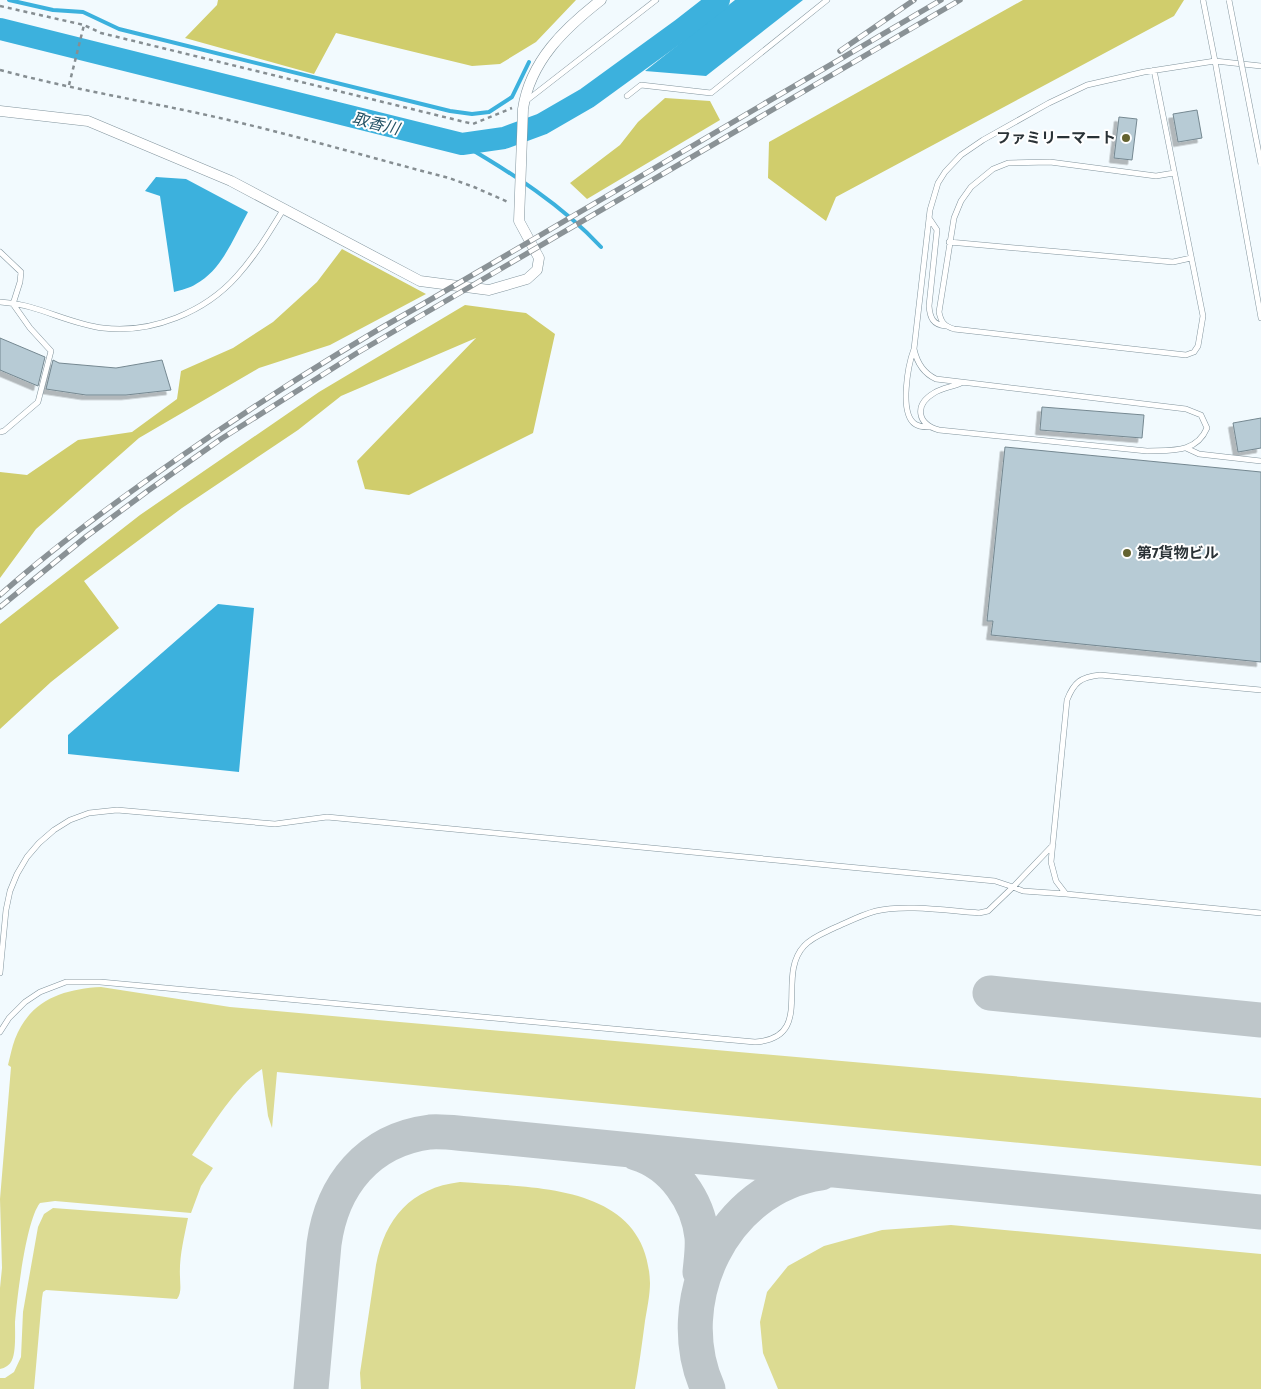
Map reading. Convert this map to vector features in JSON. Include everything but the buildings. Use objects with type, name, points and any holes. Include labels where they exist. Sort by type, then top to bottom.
[{"type":"street","points":[[0,111],[88,121],[231,182],[420,282],[489,290],[527,279],[536,270],[539,258],[519,221],[524,102],[533,74],[550,47],[580,16],[602,0]]},
{"type":"lane","points":[[524,102],[656,0]]},
{"type":"lane","points":[[627,96],[641,85],[712,93],[826,0]]},
{"type":"lane","points":[[1203,0],[1216,61],[1261,318]]},
{"type":"lane","points":[[1229,0],[1261,164]]},
{"type":"lane","points":[[931,427],[917,426],[912,423],[906,411],[909,362],[914,349],[929,218],[938,183],[945,172],[961,155],[983,140],[1049,103],[1088,85],[1154,70],[1216,61],[1261,66]]},
{"type":"lane","points":[[929,218],[937,230],[929,306],[932,320],[938,325],[954,329],[1186,355],[1194,352],[1198,346],[1202,316],[1154,70]]},
{"type":"lane","points":[[946,326],[941,320],[939,312],[954,218],[961,201],[972,187],[993,169],[1008,163],[1050,162],[1156,176],[1174,173]]},
{"type":"lane","points":[[0,302],[29,307],[83,324],[105,328],[135,329],[169,321],[204,304],[236,277],[262,244],[283,210]]},
{"type":"lane","points":[[950,242],[1173,262],[1191,258]]},
{"type":"lane","points":[[0,252],[21,272],[13,304]]},
{"type":"lane","points":[[0,432],[4,431],[38,402],[51,351],[30,328],[13,304]]},
{"type":"lane","points":[[914,349],[916,357],[926,374],[936,379],[1194,411],[1201,415],[1206,428],[1200,441],[1194,446],[1174,450],[1147,451],[939,430],[924,422],[920,415],[921,408],[926,400],[933,393],[961,383]]},
{"type":"lane","points":[[1185,448],[1198,454],[1261,461]]},
{"type":"lane","points":[[1066,894],[1056,880],[1051,862],[1067,700],[1071,689],[1078,681],[1090,676],[1100,675],[1261,690]]},
{"type":"lane","points":[[0,972],[6,910],[10,891],[26,857],[39,842],[70,820],[89,813],[117,810],[275,824],[327,817],[995,881],[1023,891],[1261,913]]},
{"type":"lane","points":[[0,1032],[9,1018],[25,1002],[40,992],[66,982],[100,982],[745,1041],[769,1041],[780,1036],[788,1026],[796,962],[804,946],[817,936],[860,916],[878,910],[909,908],[979,913],[988,911],[1052,845]]},
{"type":"path","points":[[0,6],[84,25],[101,32],[473,124],[508,111],[524,102]]},
{"type":"path","points":[[69,85],[84,25]]},
{"type":"path","points":[[0,70],[38,80],[69,85],[237,122],[450,178],[519,206]]},
{"type":"shaded area","points":[[218,0],[576,0],[536,42],[500,64],[472,66],[336,33],[314,74],[185,38],[217,5]]},
{"type":"shaded area","points":[[1023,0],[1184,0],[1174,16],[836,197],[826,221],[768,178],[769,142]]},
{"type":"shaded area","points":[[665,98],[710,101],[720,120],[587,199],[570,183],[620,145],[638,122]]},
{"type":"shaded area","points":[[342,249],[426,294],[330,345],[259,368],[139,438],[36,529],[0,578],[0,472],[27,475],[78,440],[132,432],[177,399],[181,371],[233,348],[273,322],[317,282]]},
{"type":"shaded area","points":[[465,305],[526,313],[555,334],[533,433],[409,495],[365,489],[357,461],[476,338],[341,396],[298,430],[182,508],[84,581],[119,628],[51,682],[0,729],[0,624],[140,515],[319,392]]},
{"type":"shaded area","points":[[101,987],[230,1007],[1261,1098],[1261,1166],[277,1072],[272,1128],[268,1116],[262,1069],[233,1096],[192,1155],[213,1168],[201,1186],[191,1213],[55,1201],[40,1203],[30,1225],[26,1242],[16,1311],[13,1356],[9,1365],[0,1369],[0,1288],[2,1268],[0,1199],[11,1067],[8,1065],[12,1049],[21,1026],[29,1015],[49,999],[74,990]]},
{"type":"shaded area","points":[[460,1182],[520,1186],[551,1190],[581,1197],[608,1208],[629,1225],[644,1250],[650,1283],[635,1389],[361,1389],[360,1373],[376,1265],[386,1233],[403,1208],[414,1199],[427,1191],[443,1185]]},
{"type":"shaded area","points":[[53,1208],[188,1218],[181,1255],[180,1294],[177,1299],[46,1290],[43,1292],[42,1298],[34,1389],[0,1389],[0,1378],[5,1378],[14,1372],[21,1357],[23,1312],[38,1227],[44,1214]]},
{"type":"shaded area","points":[[951,1225],[1261,1254],[1261,1389],[778,1389],[763,1353],[760,1322],[767,1292],[788,1266],[824,1246],[882,1230]]},
{"type":"water","points":[[735,0],[803,0],[706,76],[645,71]]},
{"type":"water","points":[[156,177],[186,179],[248,212],[220,262],[213,270],[194,285],[174,292],[160,196],[145,191]]},
{"type":"water","points":[[218,604],[254,608],[239,772],[68,754],[68,735]]},
{"type":"waterway","points":[[9,0],[53,10],[83,12],[119,29],[450,111],[472,114],[489,112],[512,97],[529,62]]},
{"type":"waterway","name":"取香川","points":[[0,29],[462,144],[504,138],[542,124],[587,98],[719,0]]},
{"type":"waterway","points":[[462,144],[536,191],[570,217],[601,247]]},
{"type":"taxiway","points":[[990,993],[1261,1020]]},
{"type":"taxiway","points":[[311,1389],[324,1244],[328,1223],[335,1203],[345,1185],[371,1155],[388,1145],[408,1137],[430,1132],[468,1134],[1261,1212]]},
{"type":"taxiway","points":[[636,1153],[649,1158],[672,1175],[689,1198],[700,1224],[702,1237],[700,1272]]},
{"type":"taxiway","points":[[708,1389],[698,1355],[695,1321],[701,1286],[713,1254],[732,1225],[757,1200],[786,1183],[821,1173]]},
{"type":"railway","points":[[840,51],[914,0]]},
{"type":"railway","points":[[0,595],[43,558],[111,506],[269,397],[361,340],[941,0]]},
{"type":"railway","points":[[0,607],[87,536],[149,490],[221,439],[357,353],[960,0]]},
{"type":"place","name":"ファミリーマート","points":[[1126,138]]},
{"type":"place","name":"第7貨物ビル","points":[[1127,553]]}]
